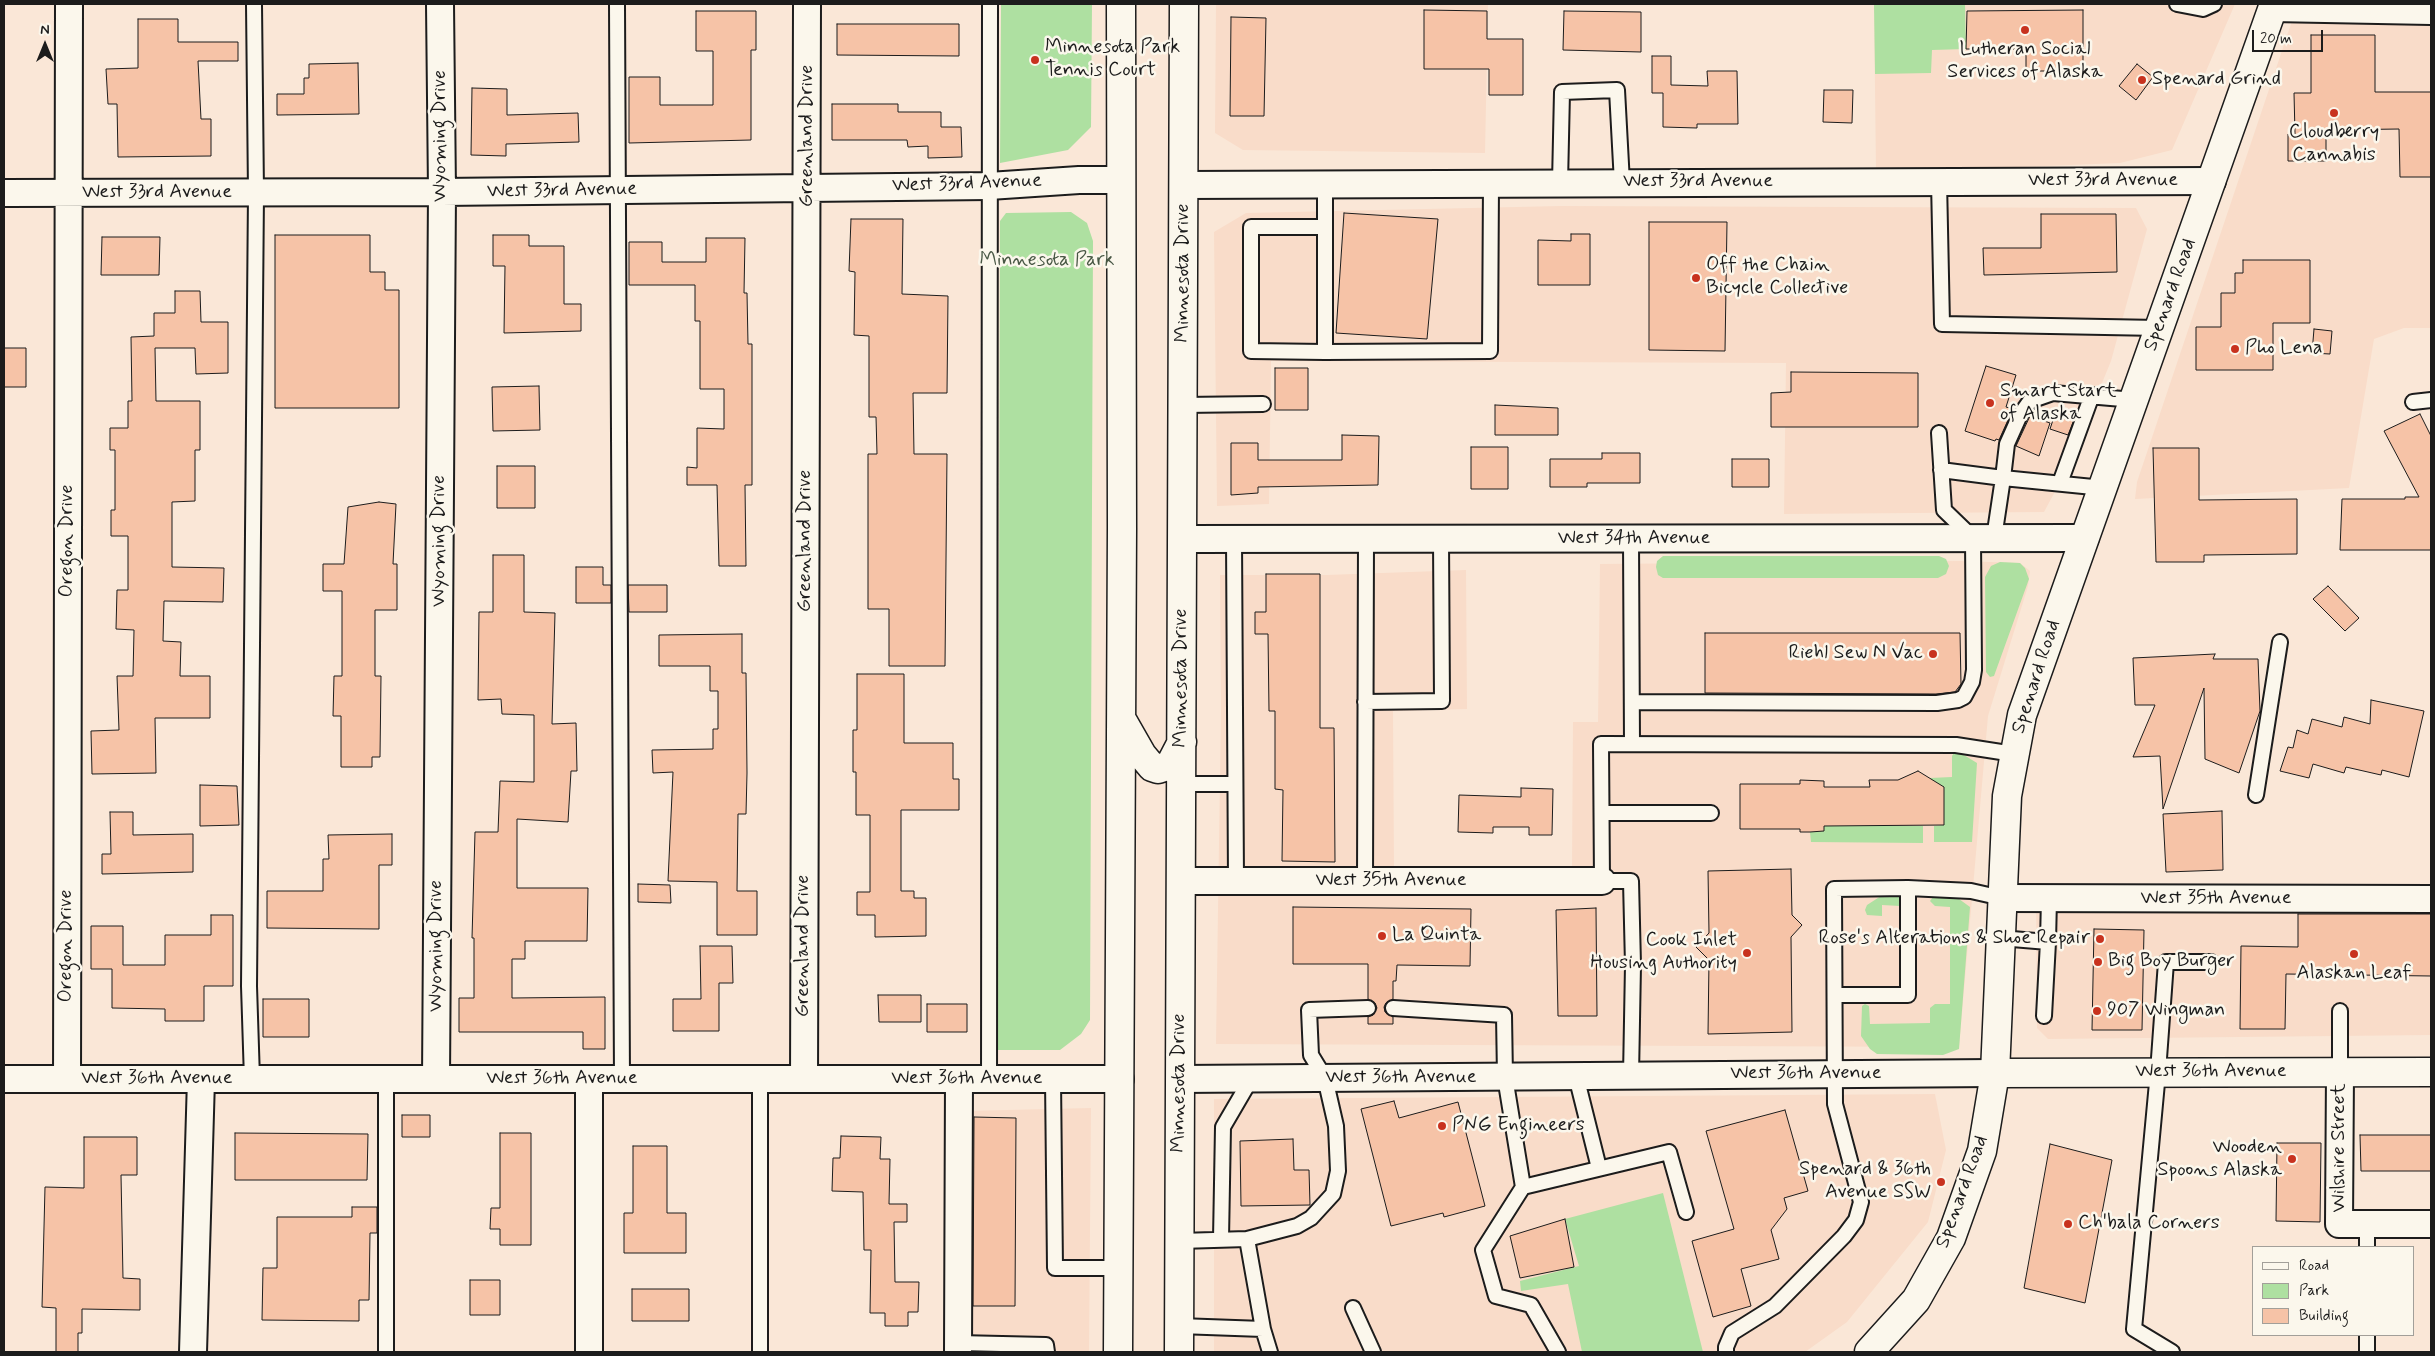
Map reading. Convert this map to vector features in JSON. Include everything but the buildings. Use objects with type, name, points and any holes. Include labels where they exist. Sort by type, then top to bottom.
[{"type":"main road","points":[[1118,1352],[1121,718],[1121,4]]},
{"type":"main road","name":"Minnesota Drive","points":[[1179,1339],[1184,4]]},
{"type":"main road","name":"Spenard Road","points":[[1881,1349],[1916,1300],[1951,1238],[1982,1151],[1996,1073],[2007,796],[2022,715],[2212,180],[2267,5]]},
{"type":"main road","points":[[1121,718],[1142,756],[1152,767],[1158,769],[1170,765],[1182,742]]},
{"type":"main road","name":"West 36th Avenue","points":[[1996,1073],[2431,1072]]},
{"type":"street","name":"Oregon Drive","points":[[67,1079],[69,4]]},
{"type":"street","name":"Wyoming Drive","points":[[436,1079],[442,192],[440,4]]},
{"type":"street","name":"Greenland Drive","points":[[804,1079],[808,187],[807,4]]},
{"type":"street","points":[[2267,5],[2431,11]]},
{"type":"street","name":"West 33rd Avenue","points":[[4,193],[442,192],[989,186],[1079,180],[1120,180]]},
{"type":"street","name":"West 33rd Avenue","points":[[1184,184],[2212,180]]},
{"type":"street","name":"West 34th Avenue","points":[[1182,540],[2085,538]]},
{"type":"street","name":"West 35th Avenue","points":[[1181,880],[1602,880]]},
{"type":"street","name":"West 35th Avenue","points":[[2002,898],[2431,900]]},
{"type":"street","name":"Wilshire Street","points":[[2340,1072],[2339,1224],[2368,1236]]},
{"type":"street","name":"West 36th Avenue","points":[[1180,1080],[1996,1073]]},
{"type":"street","name":"West 36th Avenue","points":[[4,1079],[1120,1080]]},
{"type":"street","points":[[193,1352],[201,1079]]},
{"type":"street","points":[[589,1079],[589,1352]]},
{"type":"street","points":[[958,1348],[960,1080]]},
{"type":"street","points":[[2368,1236],[2431,1224]]},
{"type":"lane","points":[[252,1079],[249,986],[256,193],[254,4]]},
{"type":"lane","points":[[617,4],[622,1079]]},
{"type":"lane","points":[[989,1080],[990,4]]},
{"type":"lane","points":[[2178,4],[2203,9],[2214,4]]},
{"type":"lane","points":[[1560,183],[1562,92],[1617,90],[1622,183]]},
{"type":"lane","points":[[1939,181],[1942,324],[2159,328]]},
{"type":"lane","points":[[1325,227],[1251,227],[1251,351],[1490,351],[1491,183]]},
{"type":"lane","points":[[1325,184],[1325,352]]},
{"type":"lane","points":[[1632,702],[1937,704],[1958,700],[1967,691],[1974,670],[1984,538],[2003,478],[2007,444],[2020,415],[2030,400],[2053,393],[2134,400]]},
{"type":"lane","points":[[2060,484],[2092,395]]},
{"type":"lane","points":[[2412,402],[2431,400]]},
{"type":"lane","points":[[1183,405],[1263,404]]},
{"type":"lane","points":[[1939,433],[1944,510],[1984,538]]},
{"type":"lane","points":[[1941,470],[2103,488]]},
{"type":"lane","points":[[1365,880],[1366,539]]},
{"type":"lane","points":[[1365,702],[1442,702],[1441,539]]},
{"type":"lane","points":[[1631,539],[1632,744]]},
{"type":"lane","points":[[1234,540],[1236,880]]},
{"type":"lane","points":[[2256,795],[2280,642]]},
{"type":"lane","points":[[1631,1076],[1634,965],[1631,881],[1602,880],[1601,744],[1956,745],[2014,754]]},
{"type":"lane","points":[[1182,784],[1235,784]]},
{"type":"lane","points":[[1602,814],[1711,813]]},
{"type":"lane","points":[[1726,1352],[1732,1333],[1775,1306],[1844,1236],[1856,1220],[1861,1202],[1835,1104],[1834,889],[1908,888],[1971,891],[2002,898]]},
{"type":"lane","points":[[1835,995],[1908,994],[1908,888]]},
{"type":"lane","points":[[2044,1016],[2049,898]]},
{"type":"lane","points":[[2000,938],[2048,942]]},
{"type":"lane","points":[[2172,1352],[2134,1329],[2158,1072],[2166,962],[2212,962]]},
{"type":"lane","points":[[1180,1241],[1247,1239],[1297,1226],[1311,1218],[1333,1194],[1338,1171],[1336,1126],[1326,1078],[1311,1055],[1309,1010],[1368,1008]]},
{"type":"lane","points":[[1393,1008],[1504,1015],[1506,1077],[1523,1187],[1483,1250],[1496,1296],[1531,1305],[1558,1352]]},
{"type":"lane","points":[[2340,1011],[2340,1072]]},
{"type":"lane","points":[[1576,1076],[1599,1168]]},
{"type":"lane","points":[[386,1079],[386,1352]]},
{"type":"lane","points":[[760,1079],[760,1352]]},
{"type":"lane","points":[[1221,1240],[1223,1127],[1251,1079]]},
{"type":"lane","points":[[1053,1080],[1056,1268],[1119,1268]]},
{"type":"lane","points":[[1523,1187],[1669,1152],[1686,1212]]},
{"type":"lane","points":[[1247,1239],[1263,1329],[1270,1352]]},
{"type":"lane","points":[[1353,1308],[1373,1352]]},
{"type":"lane","points":[[1179,1339],[1263,1329]]},
{"type":"lane","points":[[2367,1336],[2367,1352]]},
{"type":"lane","points":[[958,1348],[1046,1345],[1047,1352]]},
{"type":"shaded area","points":[[1216,4],[1488,4],[1485,153],[1243,150],[1215,133]]},
{"type":"shaded area","points":[[1874,4],[2235,4],[2172,150],[2120,163],[1876,171]]},
{"type":"shaded area","points":[[2292,21],[2431,23],[2431,328],[2404,328],[2374,339],[2349,488],[2135,499],[2137,482]]},
{"type":"shaded area","points":[[1561,206],[2136,208],[2147,229],[2111,361],[2066,471],[2044,512],[1784,514],[1786,363],[1271,361],[1269,504],[1217,506],[1214,232],[1246,213]]},
{"type":"shaded area","points":[[1960,561],[2020,563],[2030,571],[2028,586],[1988,716],[1959,1047],[1216,1044],[1221,711],[1220,575],[1326,575],[1466,570],[1467,709],[1393,711],[1394,869],[1572,867],[1573,722],[1598,722],[1600,564]]},
{"type":"shaded area","points":[[2036,885],[2431,888],[2431,1035],[2048,1039],[2037,1028]]},
{"type":"shaded area","points":[[1935,1094],[1946,1150],[1928,1222],[1847,1322],[1805,1352],[1214,1352],[1214,1099]]},
{"type":"shaded area","points":[[1091,1108],[1089,1352],[963,1352],[965,1111]]},
{"type":"green space","points":[[1001,4],[1092,4],[1091,127],[1068,150],[1000,163]]},
{"type":"green space","points":[[1874,4],[1965,4],[1966,49],[1932,50],[1931,73],[1875,74]]},
{"type":"green space","name":"Minnesota Park","points":[[1071,212],[1087,223],[1093,241],[1090,1020],[1081,1034],[1060,1050],[998,1050],[1000,221],[1006,213]]},
{"type":"green space","points":[[1663,556],[1939,556],[1946,559],[1949,566],[1946,574],[1938,578],[1663,578],[1658,575],[1656,567],[1657,561]]},
{"type":"green space","points":[[2000,562],[2020,563],[2025,568],[2029,579],[1994,676],[1990,677],[1986,672],[1985,577],[1991,566]]},
{"type":"green space","points":[[1959,752],[1977,763],[1972,842],[1934,842],[1934,826],[1944,825],[1944,790],[1925,795],[1930,778],[1952,777],[1952,756],[1954,753]]},
{"type":"green space","points":[[1824,826],[1923,826],[1923,843],[1811,842],[1810,832],[1823,831]]},
{"type":"green space","points":[[1881,896],[1900,896],[1904,899],[1903,904],[1900,906],[1882,905],[1882,916],[1867,915],[1865,910],[1867,905]]},
{"type":"green space","points":[[1933,897],[1959,899],[1970,907],[1959,1049],[1943,1055],[1877,1054],[1870,1049],[1861,1036],[1862,1006],[1865,1004],[1869,1006],[1870,1024],[1930,1023],[1930,1008],[1935,1004],[1950,1004],[1950,907],[1935,906],[1930,901]]},
{"type":"green space","points":[[1663,1193],[1703,1352],[1582,1352],[1568,1284],[1521,1291],[1520,1281],[1579,1266],[1565,1219]]},
{"type":"place","name":"Lutheran Social Services of Alaska","points":[[2025,30]]},
{"type":"place","name":"Minnesota Park Tennis Court","points":[[1035,60]]},
{"type":"place","name":"Spenard Grind","points":[[2142,80]]},
{"type":"place","name":"Cloudberry Cannabis","points":[[2334,113]]},
{"type":"place","name":"Off the Chain Bicycle Collective","points":[[1696,278]]},
{"type":"place","name":"Pho Lena","points":[[2235,349]]},
{"type":"place","name":"Smart Start of Alaska","points":[[1990,403]]},
{"type":"place","name":"Riehl Sew N Vac","points":[[1933,654]]},
{"type":"place","name":"La Quinta","points":[[1382,936]]},
{"type":"place","name":"Rose's Alterations & Shoe Repair","points":[[2100,939]]},
{"type":"place","name":"Cook Inlet Housing Authority","points":[[1747,953]]},
{"type":"place","name":"Alaskan Leaf","points":[[2354,954]]},
{"type":"place","name":"Big Boy Burger","points":[[2098,962]]},
{"type":"place","name":"907 Wingman","points":[[2097,1011]]},
{"type":"place","name":"PNG Engineers","points":[[1442,1126]]},
{"type":"place","name":"Wooden Spoons Alaska","points":[[2292,1159]]},
{"type":"place","name":"Spenard & 36th Avenue SSW","points":[[1941,1182]]},
{"type":"place","name":"Ch'bala Corners","points":[[2068,1224]]}]
